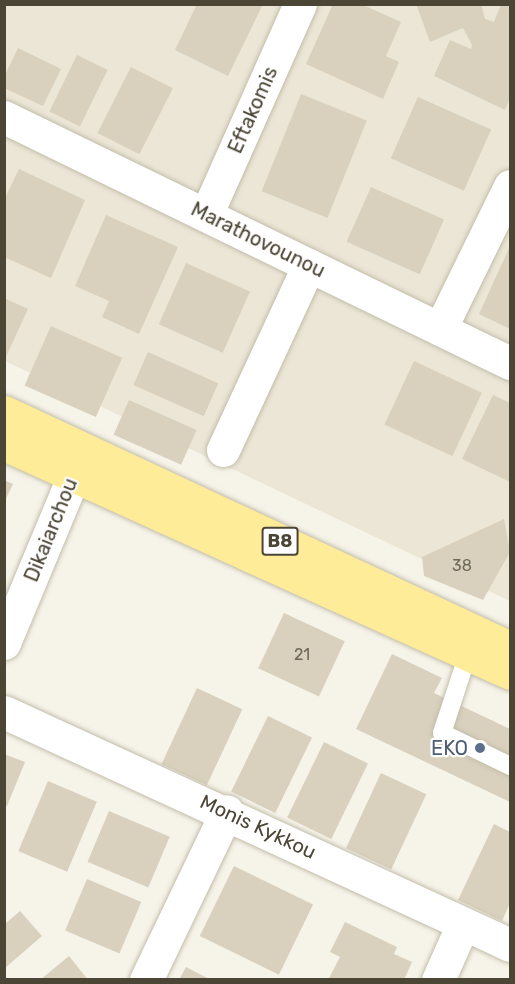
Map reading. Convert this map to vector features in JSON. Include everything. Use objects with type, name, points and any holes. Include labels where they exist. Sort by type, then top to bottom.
[{"type":"main road","name":"B8","points":[[4,412],[79,463],[510,648]]},
{"type":"main road","points":[[4,444],[79,463],[510,673]]},
{"type":"street","name":"Eftakomis","points":[[206,215],[300,4]]},
{"type":"street","name":"Marathovounou","points":[[4,117],[510,363]]},
{"type":"street","points":[[440,329],[510,186]]},
{"type":"street","points":[[223,450],[309,265]]},
{"type":"street","name":"Dikaiarchou","points":[[4,643],[79,463]]},
{"type":"street","name":"Monis Kykkou","points":[[4,712],[227,811],[510,945]]},
{"type":"street","points":[[146,980],[227,811]]},
{"type":"street","points":[[438,980],[463,924]]},
{"type":"lane","points":[[468,654],[442,733],[510,766]]},
{"type":"shaded area","points":[[4,5],[510,5],[510,601],[5,361]]},
{"type":"building","points":[[197,4],[263,4],[228,76],[175,50]]},
{"type":"building","points":[[333,4],[361,4],[401,22],[386,56],[399,62],[383,99],[306,64]]},
{"type":"building","points":[[416,4],[481,4],[485,19],[494,22],[501,4],[510,4],[510,98],[505,110],[434,76],[450,40],[471,49],[472,45],[463,28],[430,42]]},
{"type":"building","points":[[18,48],[61,69],[43,106],[4,88],[4,77]]},
{"type":"building","points":[[77,55],[108,70],[80,127],[49,112]]},
{"type":"building","points":[[131,67],[173,88],[139,154],[97,133]]},
{"type":"building","points":[[301,94],[367,121],[327,218],[262,191]]},
{"type":"building","points":[[418,97],[491,130],[464,191],[391,158]]},
{"type":"building","points":[[19,169],[85,200],[51,278],[4,257],[4,200]]},
{"type":"building","points":[[371,187],[444,220],[420,274],[347,242]]},
{"type":"building","points":[[106,215],[178,247],[139,334],[102,317],[109,301],[75,286]]},
{"type":"building","points":[[510,246],[510,329],[479,314]]},
{"type":"building","points":[[186,263],[250,291],[223,353],[159,324]]},
{"type":"building","points":[[4,298],[28,309],[4,361]]},
{"type":"building","points":[[51,326],[122,358],[96,417],[25,385]]},
{"type":"building","points":[[148,352],[218,383],[204,416],[133,385]]},
{"type":"building","points":[[414,361],[482,393],[452,456],[384,424]]},
{"type":"building","points":[[493,395],[510,403],[510,482],[462,459]]},
{"type":"building","points":[[129,400],[197,430],[181,465],[114,435]]},
{"type":"building","points":[[4,480],[13,484],[4,503]]},
{"type":"building","points":[[504,519],[510,552],[483,600],[424,576],[422,557]]},
{"type":"building","points":[[284,613],[345,641],[319,697],[258,668]]},
{"type":"building","points":[[392,654],[442,678],[434,693],[510,729],[510,802],[356,729]]},
{"type":"building","points":[[197,688],[242,709],[207,785],[162,764]]},
{"type":"building","points":[[268,716],[312,737],[275,813],[231,791]]},
{"type":"building","points":[[324,742],[368,763],[331,839],[287,817]]},
{"type":"building","points":[[4,754],[25,762],[7,806],[4,805]]},
{"type":"building","points":[[381,773],[426,794],[391,869],[346,848]]},
{"type":"building","points":[[48,781],[97,802],[67,872],[18,851]]},
{"type":"building","points":[[109,811],[170,837],[148,887],[88,862]]},
{"type":"building","points":[[494,824],[510,832],[510,903],[502,921],[458,900]]},
{"type":"building","points":[[234,866],[313,905],[279,975],[200,936]]},
{"type":"building","points":[[87,879],[141,902],[119,954],[65,931]]},
{"type":"building","points":[[20,911],[42,936],[5,968],[5,924]]},
{"type":"building","points":[[345,922],[397,947],[394,954],[412,962],[404,980],[328,980],[340,957],[330,952]]},
{"type":"building","points":[[69,956],[88,980],[40,980]]},
{"type":"building","points":[[186,967],[211,980],[179,980]]},
{"type":"place","name":"EKO","points":[[480,748]]}]
